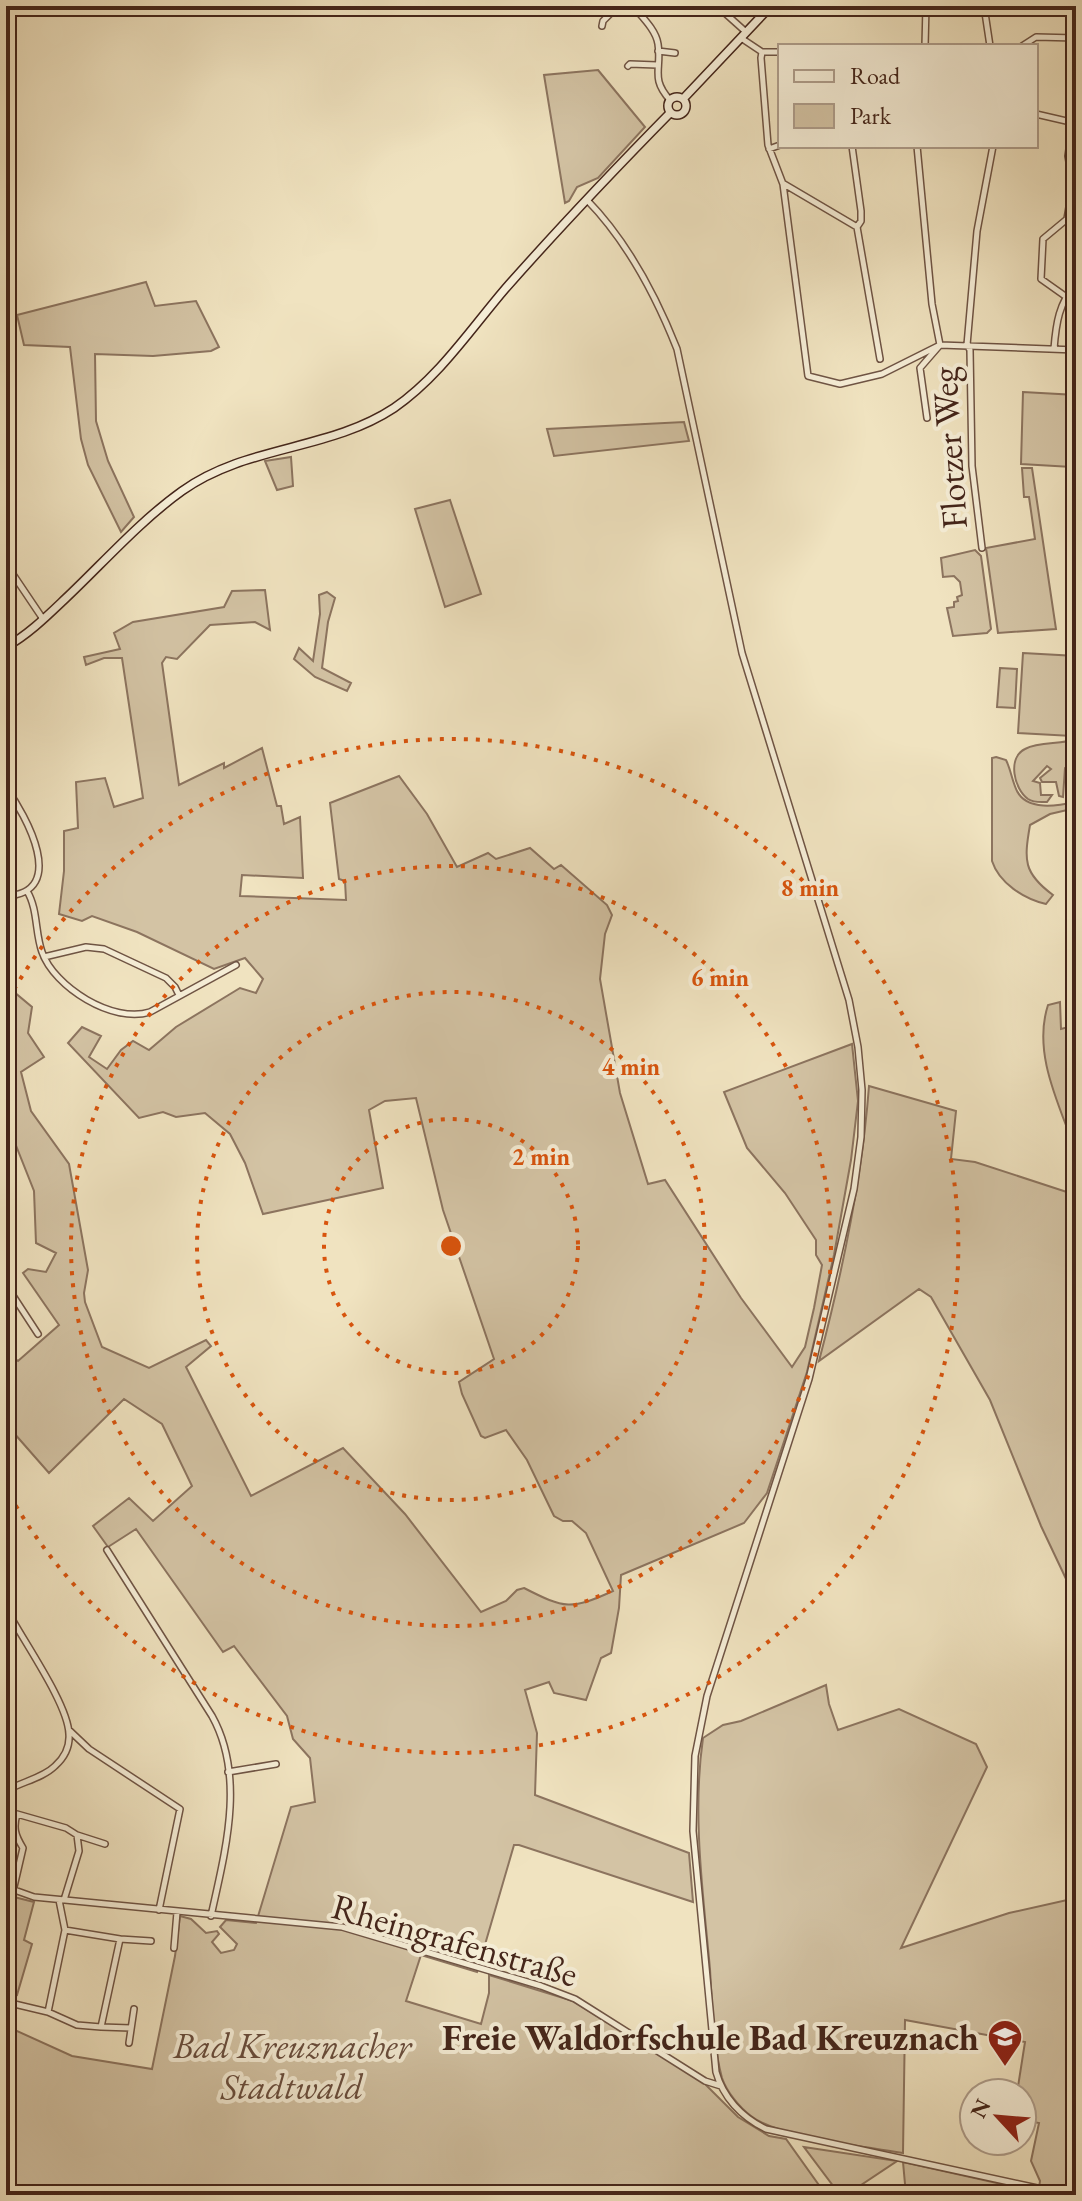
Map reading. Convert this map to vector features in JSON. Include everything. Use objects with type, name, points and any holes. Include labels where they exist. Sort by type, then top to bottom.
[{"type":"main road","points":[[683,99],[771,6]]},
{"type":"main road","points":[[670,113],[667,105],[670,100],[675,97],[683,99]]},
{"type":"main road","points":[[670,113],[683,113],[686,107],[683,99]]},
{"type":"main road","points":[[6,647],[44,620],[164,505],[195,483],[241,461],[357,427],[407,399],[670,113]]},
{"type":"street","points":[[602,26],[618,6]]},
{"type":"street","points":[[633,6],[652,30],[658,44],[658,83],[670,100]]},
{"type":"street","points":[[717,6],[762,52],[778,52]]},
{"type":"street","points":[[925,44],[926,6]]},
{"type":"street","points":[[984,6],[990,44]]},
{"type":"street","points":[[1025,44],[1036,37],[1076,38]]},
{"type":"street","points":[[658,51],[675,53]]},
{"type":"street","points":[[762,52],[769,149],[783,184],[808,376],[840,384],[882,374],[940,345],[1076,350]]},
{"type":"street","points":[[628,66],[657,65]]},
{"type":"street","points":[[1038,114],[1075,123],[1068,156],[1073,184],[1067,219],[1043,239],[1041,279],[1065,296]]},
{"type":"street","points":[[769,149],[778,146]]},
{"type":"street","points":[[852,148],[861,211],[861,221],[857,227],[880,359]]},
{"type":"street","points":[[917,148],[932,304],[940,345],[920,368],[927,418]]},
{"type":"street","name":"Flotzer Weg","points":[[982,548],[972,466],[970,350],[967,345],[977,231],[993,148]]},
{"type":"street","points":[[783,184],[857,227]]},
{"type":"street","points":[[587,200],[606,221],[644,280],[665,318],[677,349],[742,653],[849,1000],[862,1090],[861,1137],[854,1189],[809,1379],[707,1696],[695,1756],[693,1831],[713,2051],[722,2087]]},
{"type":"street","points":[[1054,349],[1057,320],[1065,296],[1076,283]]},
{"type":"street","points":[[6,564],[44,620]]},
{"type":"street","points":[[6,788],[33,835],[38,875],[27,891],[6,896]]},
{"type":"street","points":[[27,891],[32,899],[44,957],[55,976],[72,990],[119,1014],[144,1014],[236,965]]},
{"type":"street","points":[[44,957],[86,947],[104,949],[166,978],[179,995]]},
{"type":"street","points":[[6,1285],[38,1334]]},
{"type":"street","points":[[107,1550],[215,1722],[223,1742],[228,1772],[228,1833],[211,1916]]},
{"type":"street","points":[[6,1608],[57,1699],[70,1731],[89,1749],[180,1809],[159,1910]]},
{"type":"street","points":[[6,1625],[12,1621]]},
{"type":"street","points":[[6,1791],[51,1770],[69,1745],[70,1731]]},
{"type":"street","points":[[228,1772],[276,1764]]},
{"type":"street","points":[[13,1891],[23,1848],[15,1835],[17,1814],[66,1828],[105,1844]]},
{"type":"street","points":[[48,2012],[65,1930],[62,1900],[79,1851],[77,1835]]},
{"type":"street","name":"Rheingrafenstraße","points":[[6,1887],[62,1900],[342,1927],[575,1999],[705,2081],[722,2087],[734,2106],[766,2129],[1037,2188]]},
{"type":"street","points":[[174,1948],[177,1912]]},
{"type":"street","points":[[65,1930],[151,1941]]},
{"type":"street","points":[[101,2027],[120,1939]]},
{"type":"street","points":[[6,2002],[48,2012],[77,2025],[131,2028]]},
{"type":"street","points":[[129,2043],[134,2009]]},
{"type":"green space","points":[[598,70],[645,127],[598,178],[577,187],[565,203],[544,75]]},
{"type":"green space","points":[[146,282],[155,306],[196,301],[219,347],[211,351],[153,356],[95,354],[96,421],[108,461],[134,517],[121,532],[88,465],[81,439],[70,347],[24,345],[17,315]]},
{"type":"green space","points":[[1023,392],[1076,395],[1076,463],[1072,467],[1021,464]]},
{"type":"green space","points":[[684,422],[689,441],[554,456],[547,429]]},
{"type":"green space","points":[[291,457],[293,486],[277,490],[265,461]]},
{"type":"green space","points":[[1022,468],[1032,468],[1056,629],[998,633],[986,548],[1035,539],[1029,497],[1024,497]]},
{"type":"green space","points":[[450,500],[481,594],[445,607],[415,509]]},
{"type":"green space","points":[[975,550],[981,556],[991,629],[987,633],[953,636],[947,608],[954,607],[957,597],[962,595],[960,582],[954,576],[943,577],[941,558]]},
{"type":"green space","name":"Bad Kreuznacher Stadtwald","points":[[265,590],[270,630],[255,622],[210,625],[177,659],[166,657],[162,663],[179,785],[224,763],[224,768],[262,748],[284,824],[300,817],[303,878],[242,875],[240,896],[346,900],[345,881],[339,879],[330,803],[399,776],[427,814],[457,867],[488,853],[496,859],[530,848],[554,869],[561,865],[607,905],[612,915],[605,934],[600,979],[620,1093],[648,1184],[665,1180],[741,1298],[792,1367],[805,1347],[814,1308],[822,1265],[816,1255],[816,1240],[785,1193],[747,1148],[724,1092],[852,1044],[858,1101],[834,1255],[807,1372],[767,1493],[744,1523],[621,1575],[611,1653],[601,1658],[586,1700],[554,1693],[549,1682],[525,1690],[537,1733],[535,1795],[689,1853],[693,1902],[514,1845],[477,1972],[421,1955],[406,2001],[481,2024],[489,1993],[489,1975],[573,2001],[704,2083],[738,2117],[769,2136],[786,2139],[826,2195],[6,2195],[6,2026],[72,2056],[152,2069],[180,1916],[191,1919],[206,1933],[217,1931],[219,1934],[212,1942],[221,1953],[234,1950],[237,1944],[220,1927],[226,1920],[256,1923],[291,1807],[315,1802],[310,1758],[293,1739],[287,1716],[234,1646],[223,1652],[136,1529],[108,1547],[93,1526],[129,1498],[153,1521],[192,1486],[162,1424],[124,1399],[49,1473],[6,1424],[6,1352],[18,1361],[59,1325],[23,1273],[28,1269],[46,1272],[56,1253],[36,1243],[34,1191],[9,1128],[6,1129],[6,995],[14,992],[32,1007],[28,1033],[44,1057],[21,1072],[31,1111],[69,1164],[88,1270],[85,1302],[102,1347],[149,1368],[206,1340],[211,1346],[186,1367],[251,1496],[343,1448],[405,1514],[481,1612],[506,1601],[517,1590],[524,1588],[549,1600],[568,1604],[587,1602],[613,1591],[586,1533],[572,1521],[563,1521],[554,1516],[527,1460],[506,1430],[485,1438],[481,1436],[462,1394],[459,1382],[494,1359],[443,1210],[416,1098],[385,1101],[369,1110],[383,1188],[263,1214],[245,1163],[230,1134],[205,1113],[176,1117],[163,1112],[139,1118],[68,1043],[82,1027],[101,1036],[89,1057],[107,1069],[121,1050],[133,1041],[149,1050],[176,1027],[240,988],[256,993],[263,979],[245,958],[214,969],[137,932],[92,916],[82,921],[59,914],[64,871],[64,831],[78,828],[76,782],[105,778],[114,807],[143,798],[122,658],[104,658],[86,665],[84,657],[120,649],[114,633],[133,622],[224,607],[232,591]]},
{"type":"green space","points":[[327,592],[335,598],[328,622],[322,668],[351,683],[347,691],[315,677],[294,659],[299,648],[313,661],[320,614],[319,595]]},
{"type":"green space","points":[[1023,653],[1076,656],[1072,736],[1018,733]]},
{"type":"green space","points":[[1000,668],[1017,669],[1015,708],[997,707]]},
{"type":"green space","points":[[1076,739],[1076,761],[1065,768],[1063,797],[1059,796],[1056,782],[1042,782],[1040,778],[1051,769],[1047,766],[1033,781],[1040,783],[1041,795],[1052,795],[1047,802],[1028,799],[1019,788],[1014,774],[1019,753],[1037,745]]},
{"type":"green space","points":[[992,758],[1006,760],[1017,791],[1028,802],[1052,806],[1076,802],[1076,808],[1050,814],[1030,825],[1028,865],[1036,880],[1053,895],[1046,904],[1013,889],[1000,876],[992,861]]},
{"type":"green space","points":[[1060,1002],[1061,1029],[1076,1025],[1076,1152],[1050,1080],[1043,1042],[1048,1005]]},
{"type":"green space","points":[[869,1086],[956,1111],[951,1159],[975,1162],[1076,1195],[1076,1600],[1041,1526],[990,1400],[931,1297],[919,1289],[819,1361],[850,1225],[862,1156]]},
{"type":"green space","points":[[826,1685],[838,1730],[899,1709],[976,1744],[987,1767],[901,1948],[1009,1913],[1076,1898],[1076,2195],[1038,2195],[1040,2181],[1031,2161],[1032,2157],[1038,2157],[1038,2077],[1020,2077],[1025,2042],[905,2020],[903,2153],[781,2130],[751,2116],[730,2094],[722,2078],[715,2038],[698,1795],[703,1738],[723,1725],[741,1721]]},
{"type":"green space","points":[[6,1895],[34,1902],[24,1940],[32,1944],[17,1995],[6,1992]]},
{"type":"green space","points":[[804,2147],[897,2161],[846,2195],[840,2195]]},
{"type":"green space","points":[[903,2162],[1024,2189],[1030,2195],[897,2195],[905,2184]]},
{"type":"place","name":"Freie Waldorfschule Bad Kreuznach","points":[[1005,2068]]}]
